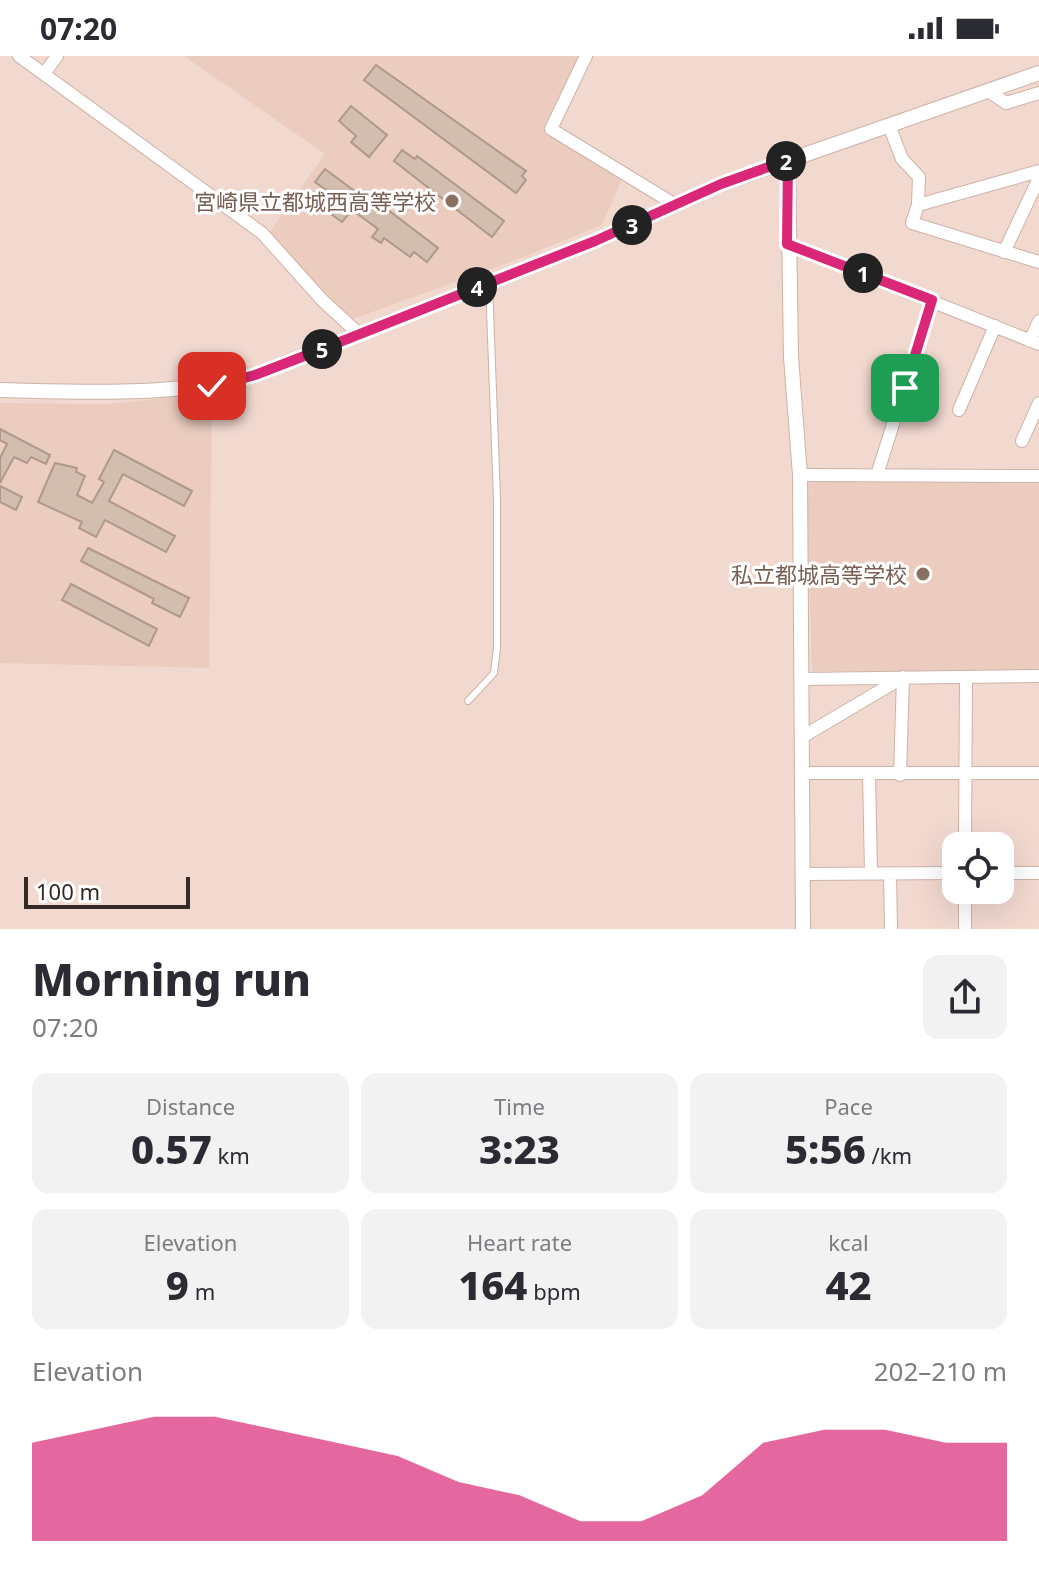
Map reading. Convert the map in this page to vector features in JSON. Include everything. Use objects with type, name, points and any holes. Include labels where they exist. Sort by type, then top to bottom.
[{"type":"street","points":[[19,56],[262,233],[323,301],[358,333]]},
{"type":"street","points":[[44,74],[57,56]]},
{"type":"street","points":[[586,56],[551,129],[674,204]]},
{"type":"street","points":[[0,390],[76,392],[212,386],[255,375],[595,241],[674,204],[788,160],[1039,73]]},
{"type":"street","points":[[988,91],[1006,103],[1039,93]]},
{"type":"street","points":[[889,125],[902,159],[919,177],[918,205],[912,223],[1039,262]]},
{"type":"street","points":[[788,160],[787,244],[800,475],[803,929]]},
{"type":"street","points":[[918,205],[1039,171]]},
{"type":"street","points":[[1004,252],[1039,178]]},
{"type":"street","points":[[787,244],[1034,343],[1039,321]]},
{"type":"street","points":[[877,475],[932,300]]},
{"type":"street","points":[[959,410],[995,326]]},
{"type":"street","points":[[1022,441],[1039,403]]},
{"type":"street","points":[[800,475],[1039,476]]},
{"type":"street","points":[[801,679],[1039,676]]},
{"type":"street","points":[[802,737],[903,677]]},
{"type":"street","points":[[900,775],[903,677]]},
{"type":"street","points":[[965,832],[966,678]]},
{"type":"street","points":[[802,773],[1039,773]]},
{"type":"street","points":[[869,773],[871,873]]},
{"type":"street","points":[[803,874],[942,873]]},
{"type":"street","points":[[1014,873],[1039,873]]},
{"type":"street","points":[[890,874],[891,929]]},
{"type":"street","points":[[965,904],[965,929]]},
{"type":"lane","points":[[468,701],[494,673],[497,648],[497,499],[489,282]]},
{"type":"shaded area","name":"宮崎県立都城西高等学校","points":[[184,56],[583,56],[547,130],[623,177],[602,225],[519,259],[350,320],[269,233],[325,154]]},
{"type":"shaded area","points":[[212,393],[209,668],[0,663],[0,403],[107,404]]},
{"type":"shaded area","name":"私立都城高等学校","points":[[1039,481],[1039,672],[812,671],[806,483]]},
{"type":"building","points":[[376,65],[526,171],[522,176],[526,180],[516,193],[364,80]]},
{"type":"building","points":[[351,106],[387,135],[369,157],[351,142],[356,136],[339,121]]},
{"type":"building","points":[[402,150],[415,159],[417,156],[504,221],[492,237],[394,161]]},
{"type":"building","points":[[325,169],[360,195],[363,191],[438,248],[427,262],[414,252],[410,257],[384,238],[381,243],[372,237],[378,229],[352,210],[342,222],[324,209],[334,196],[315,182]]},
{"type":"building","points":[[0,429],[50,455],[46,464],[31,457],[27,463],[14,457],[0,483],[0,458],[7,444],[0,440]]},
{"type":"building","points":[[114,450],[192,491],[184,506],[123,474],[109,501],[175,536],[166,552],[105,520],[96,537],[79,528],[82,522],[38,502],[55,463],[77,468],[76,472],[85,476],[77,495],[92,503],[104,482],[99,479]]},
{"type":"building","points":[[0,486],[22,497],[16,510],[0,502]]},
{"type":"building","points":[[88,548],[189,598],[180,617],[152,603],[154,599],[81,561]]},
{"type":"building","points":[[71,584],[157,629],[149,646],[62,600]]},
{"type":"place","name":"宮崎県立都城西高等学校","points":[[452,201]]},
{"type":"place","name":"私立都城高等学校","points":[[923,574]]},
{"type":"route","points":[[212,386],[255,375],[312,353],[595,241],[721,184],[788,160],[787,244],[932,300],[905,388]]}]
